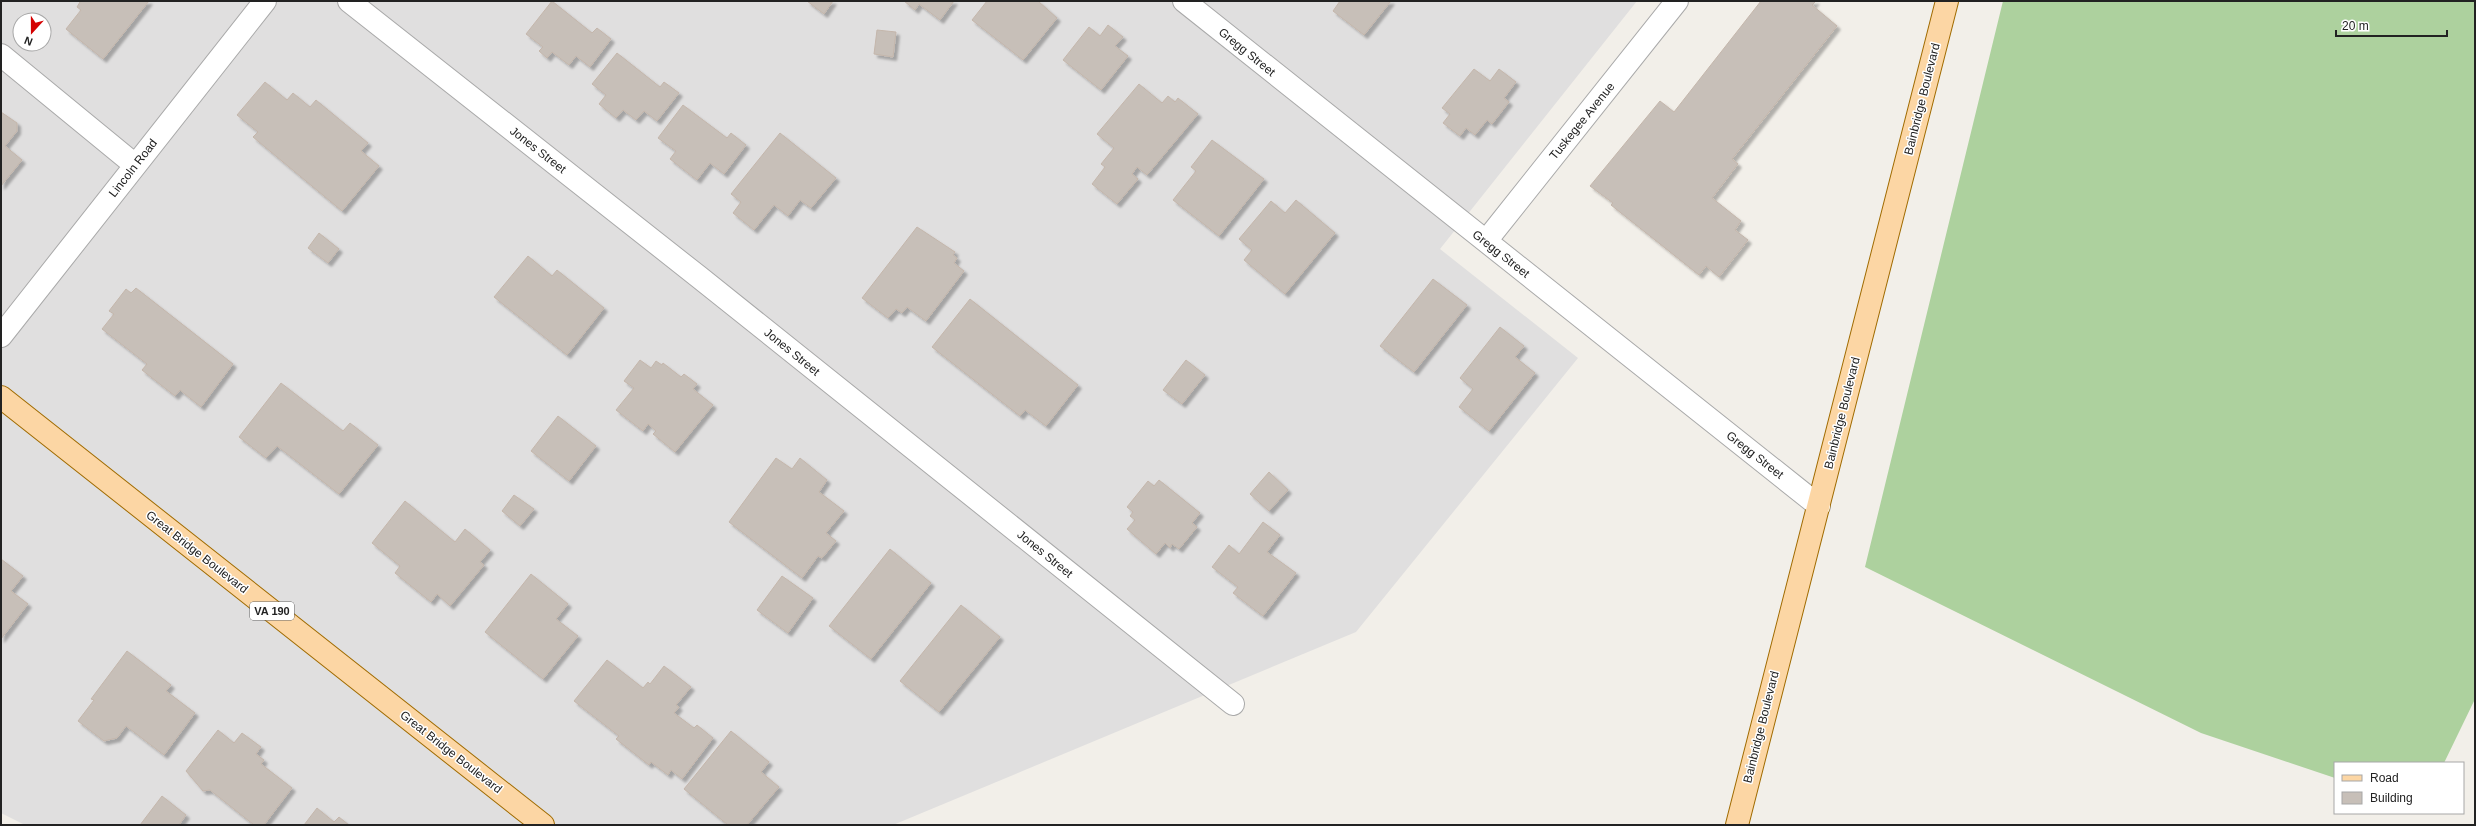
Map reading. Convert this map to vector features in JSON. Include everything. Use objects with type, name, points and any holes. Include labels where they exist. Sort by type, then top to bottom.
[{"type":"main road","name":"Bainbridge Boulevard","points":[[1736,825],[1780,649],[1819,506],[1947,1]]},
{"type":"main road","name":"Great Bridge Boulevard","points":[[1,397],[543,825]]},
{"type":"street","name":"Lincoln Road","points":[[1,336],[265,1]]},
{"type":"street","name":"Jones Street","points":[[349,1],[711,287],[1233,704]]},
{"type":"street","name":"Gregg Street","points":[[1184,1],[1819,506]]},
{"type":"street","name":"Tuskegee Avenue","points":[[1486,241],[1677,1]]},
{"type":"street","points":[[1,55],[135,165]]},
{"type":"shaded area","points":[[1,1],[1637,1],[1440,249],[1578,358],[1356,632],[893,825],[25,825],[1,813]]},
{"type":"green space","points":[[2003,1],[2475,1],[2475,699],[2444,762],[2334,762],[2334,778],[2201,733],[1865,567]]},
{"type":"building","points":[[78,1],[149,1],[103,59],[66,29],[81,10],[77,7],[80,2]]},
{"type":"building","points":[[552,1],[592,33],[597,28],[611,39],[590,67],[576,56],[569,65],[552,52],[547,58],[539,51],[543,47],[526,34]]},
{"type":"building","points":[[807,1],[833,1],[824,14]]},
{"type":"building","points":[[904,1],[954,1],[940,20],[919,4],[915,10]]},
{"type":"building","points":[[987,1],[1038,1],[1057,18],[1023,60],[972,20]]},
{"type":"building","points":[[1340,1],[1391,1],[1364,35],[1333,11]]},
{"type":"building","points":[[1761,1],[1816,1],[1812,5],[1837,26],[1732,159],[1738,164],[1712,198],[1741,221],[1735,230],[1748,240],[1719,277],[1706,266],[1699,275],[1611,205],[1613,203],[1590,186],[1660,101],[1674,112]]},
{"type":"building","points":[[1108,25],[1123,37],[1115,46],[1128,56],[1101,90],[1063,60],[1089,27],[1100,36]]},
{"type":"building","points":[[877,30],[896,32],[893,57],[874,54]]},
{"type":"building","points":[[617,53],[660,87],[664,82],[679,93],[657,121],[644,111],[636,120],[623,110],[616,118],[599,104],[606,95],[592,84]]},
{"type":"building","points":[[1474,69],[1490,81],[1499,69],[1516,82],[1504,98],[1509,102],[1492,124],[1487,120],[1475,135],[1466,128],[1460,136],[1443,123],[1450,114],[1442,108]]},
{"type":"building","points":[[265,82],[287,100],[293,93],[310,107],[316,100],[368,143],[361,151],[379,166],[342,211],[253,137],[258,132],[237,115]]},
{"type":"building","points":[[1139,84],[1162,103],[1168,96],[1175,102],[1178,98],[1198,114],[1147,175],[1137,167],[1132,174],[1138,179],[1117,204],[1092,184],[1105,167],[1101,164],[1114,148],[1097,134]]},
{"type":"building","points":[[683,105],[727,138],[731,133],[746,145],[724,174],[710,163],[697,180],[670,159],[676,151],[658,138]]},
{"type":"building","points":[[1,112],[17,123],[17,131],[5,146],[22,160],[1,186]]},
{"type":"building","points":[[780,133],[836,178],[811,208],[800,200],[788,216],[774,205],[754,230],[733,213],[741,202],[731,194]]},
{"type":"building","points":[[1212,140],[1264,179],[1219,236],[1173,200],[1196,171],[1191,167]]},
{"type":"building","points":[[1296,200],[1335,233],[1285,294],[1244,260],[1252,250],[1239,239],[1271,201],[1285,213]]},
{"type":"building","points":[[917,227],[955,252],[953,255],[957,258],[954,263],[964,271],[926,321],[907,307],[902,313],[896,309],[888,318],[862,298]]},
{"type":"building","points":[[319,233],[339,249],[328,263],[308,248]]},
{"type":"building","points":[[528,256],[552,276],[557,270],[604,308],[567,355],[494,297]]},
{"type":"building","points":[[1433,279],[1467,305],[1414,372],[1380,346]]},
{"type":"building","points":[[136,288],[233,364],[201,407],[180,390],[175,396],[142,370],[147,364],[102,329],[114,314],[109,311],[126,289],[131,293]]},
{"type":"building","points":[[970,299],[1078,385],[1046,426],[1025,410],[1020,416],[932,347]]},
{"type":"building","points":[[1500,327],[1524,346],[1515,357],[1535,373],[1489,431],[1459,407],[1473,389],[1460,378]]},
{"type":"building","points":[[640,360],[651,368],[656,361],[662,365],[663,363],[681,377],[684,374],[697,384],[693,389],[713,405],[675,452],[653,434],[656,431],[648,424],[643,431],[616,410],[634,388],[624,381]]},
{"type":"building","points":[[1186,360],[1205,375],[1182,404],[1163,390]]},
{"type":"building","points":[[281,383],[343,431],[350,423],[378,445],[339,494],[277,446],[266,458],[239,437]]},
{"type":"building","points":[[558,416],[596,446],[569,481],[531,451]]},
{"type":"building","points":[[776,458],[792,469],[800,458],[827,480],[819,492],[844,511],[826,533],[836,541],[822,558],[818,556],[802,578],[729,522]]},
{"type":"building","points":[[1269,472],[1288,490],[1269,511],[1250,494]]},
{"type":"building","points":[[1159,480],[1200,513],[1192,523],[1197,527],[1179,549],[1172,544],[1170,548],[1165,543],[1156,554],[1127,529],[1135,520],[1130,516],[1133,512],[1127,507],[1148,481],[1154,486]]},
{"type":"building","points":[[514,495],[534,509],[520,526],[502,511]]},
{"type":"building","points":[[405,501],[455,542],[465,529],[490,550],[480,562],[484,565],[450,606],[437,594],[431,602],[395,573],[400,566],[372,543]]},
{"type":"building","points":[[1263,522],[1280,535],[1267,552],[1296,573],[1263,616],[1233,593],[1238,587],[1212,567],[1229,545],[1239,554]]},
{"type":"building","points":[[890,549],[931,583],[871,659],[829,626]]},
{"type":"building","points":[[1,559],[23,576],[11,591],[28,604],[1,639]]},
{"type":"building","points":[[531,574],[568,604],[556,619],[578,636],[543,679],[485,632]]},
{"type":"building","points":[[782,576],[813,598],[788,633],[757,610]]},
{"type":"building","points":[[961,605],[1000,637],[939,712],[900,681]]},
{"type":"building","points":[[127,651],[171,685],[166,691],[195,713],[164,755],[126,726],[117,738],[104,741],[78,721],[94,700],[91,699]]},
{"type":"building","points":[[607,660],[643,688],[648,682],[650,684],[664,666],[691,687],[676,705],[679,707],[674,713],[694,728],[697,725],[713,738],[682,779],[671,770],[668,775],[651,762],[649,765],[616,739],[619,736],[574,701]]},
{"type":"building","points":[[218,730],[234,743],[242,733],[261,747],[256,754],[264,760],[261,764],[292,788],[264,825],[254,825],[210,790],[203,791],[186,771]]},
{"type":"building","points":[[731,731],[769,762],[761,772],[779,787],[747,825],[728,825],[684,789]]},
{"type":"building","points":[[162,796],[186,815],[179,825],[140,825]]},
{"type":"building","points":[[317,808],[334,822],[339,817],[349,825],[304,825]]}]
